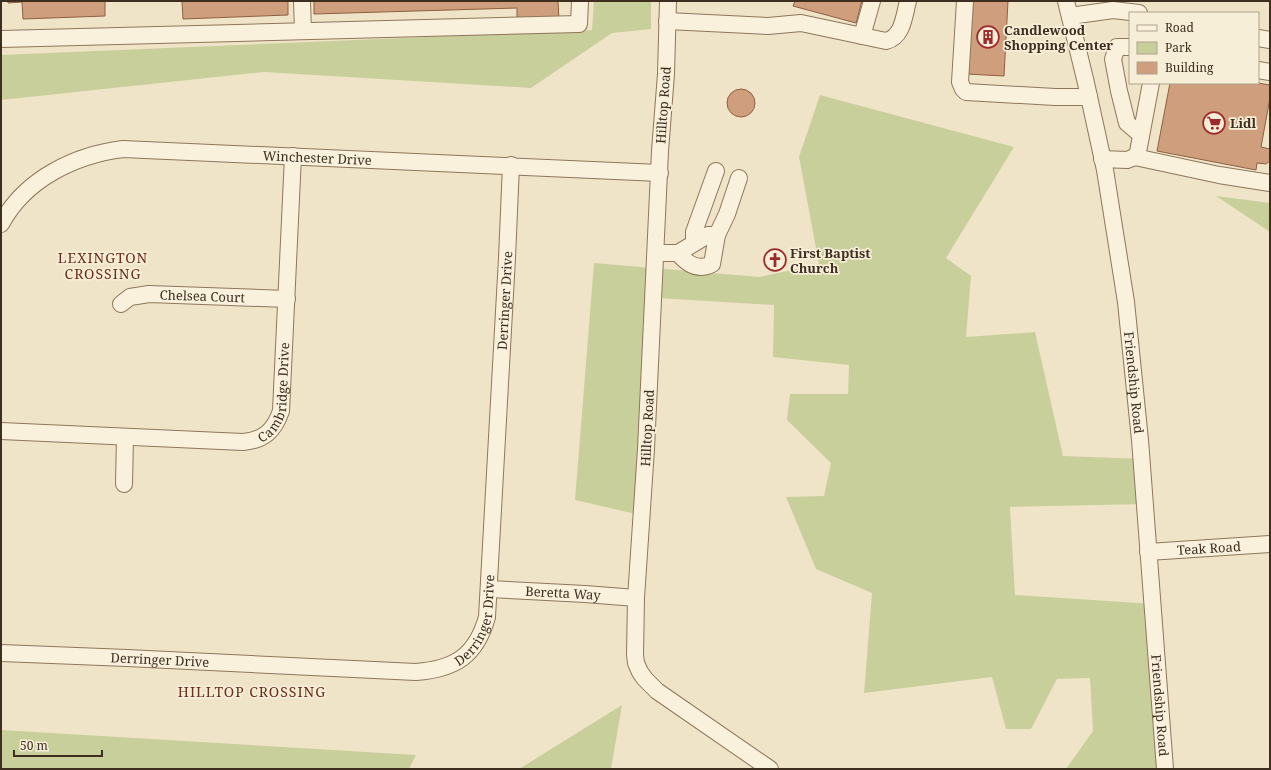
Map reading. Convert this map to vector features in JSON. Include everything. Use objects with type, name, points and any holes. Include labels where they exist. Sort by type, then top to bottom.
[{"type":"street","points":[[302,1],[303,31]]},
{"type":"street","points":[[1,39],[579,24],[580,1]]},
{"type":"street","name":"Hilltop Road","points":[[668,1],[666,74],[646,449],[636,598],[635,655],[640,672],[657,691],[770,769]]},
{"type":"street","points":[[862,36],[872,1]]},
{"type":"street","points":[[667,21],[768,26],[801,22],[886,41],[893,39],[900,30],[908,1]]},
{"type":"street","points":[[965,1],[960,82],[966,92],[1089,97]]},
{"type":"street","points":[[1068,8],[1130,12]]},
{"type":"street","name":"Friendship Road","points":[[1068,8],[1102,159],[1127,316],[1139,432],[1165,769]]},
{"type":"street","points":[[1259,38],[1270,40]]},
{"type":"street","points":[[1129,47],[1117,47],[1113,59],[1127,123],[1141,135]]},
{"type":"street","points":[[1259,70],[1270,72]]},
{"type":"street","points":[[1135,157],[1138,152],[1150,84]]},
{"type":"street","name":"Winchester Drive","points":[[1,224],[13,206],[37,183],[52,172],[70,163],[105,152],[123,149],[660,172]]},
{"type":"street","name":"Cambridge Drive","points":[[1,431],[243,442],[256,440],[270,432],[278,420],[281,411],[293,156]]},
{"type":"street","points":[[1102,159],[1127,160],[1135,157],[1219,175],[1269,183]]},
{"type":"street","name":"Derringer Drive","points":[[1,653],[416,672],[445,668],[459,661],[474,647],[483,631],[487,617],[511,165]]},
{"type":"street","points":[[694,243],[694,232],[716,171]]},
{"type":"street","points":[[678,253],[685,262],[694,266],[705,268],[712,264],[717,235],[727,214],[739,178]]},
{"type":"street","points":[[656,253],[678,253],[708,235],[717,235]]},
{"type":"street","name":"Chelsea Court","points":[[121,304],[130,297],[149,294],[287,299]]},
{"type":"street","points":[[124,484],[125,437]]},
{"type":"street","name":"Teak Road","points":[[1148,552],[1270,544]]},
{"type":"street","name":"Beretta Way","points":[[489,589],[636,598]]},
{"type":"green space","points":[[594,1],[651,1],[651,29],[612,33],[531,88],[264,72],[1,100],[1,55],[592,30]]},
{"type":"green space","points":[[820,95],[1014,147],[946,258],[971,276],[966,337],[1035,332],[1063,456],[1145,459],[1146,504],[1010,507],[1015,595],[1154,604],[1167,769],[1066,769],[1093,731],[1090,678],[1057,679],[1031,729],[1006,729],[992,677],[864,693],[872,593],[816,569],[786,497],[824,496],[831,463],[787,420],[790,394],[848,394],[849,365],[773,357],[774,305],[658,298],[649,517],[575,500],[594,263],[760,277],[819,264],[799,157]]},
{"type":"green space","points":[[1216,196],[1270,203],[1270,232]]},
{"type":"green space","points":[[622,705],[611,769],[519,769]]},
{"type":"green space","points":[[1,730],[416,755],[409,769],[1,769]]},
{"type":"building","points":[[8,1],[105,1],[105,16],[23,19],[22,2],[8,3]]},
{"type":"building","points":[[182,1],[288,1],[288,15],[183,19]]},
{"type":"building","points":[[314,1],[558,1],[559,20],[517,21],[517,8],[314,14]]},
{"type":"building","points":[[795,1],[862,1],[856,23],[793,6]]},
{"type":"building","name":"Candlewood Shopping Center","points":[[971,1],[1008,1],[1004,76],[967,74]]},
{"type":"building","name":"Lidl","points":[[1259,83],[1270,85],[1270,98],[1261,147],[1270,149],[1270,161],[1266,164],[1257,163],[1256,170],[1157,151],[1170,84]]},
{"type":"building","points":[[741,89],[751,93],[755,103],[751,113],[741,117],[731,113],[727,103],[731,93]]},
{"type":"place","name":"Candlewood Shopping Center","points":[[988,37]]},
{"type":"place","name":"Lidl","points":[[1214,123]]},
{"type":"place","name":"First Baptist Church","points":[[775,260]]},
{"type":"district","name":"LEXINGTON CROSSING","points":[[103,266]]},
{"type":"district","name":"HILLTOP CROSSING","points":[[252,692]]}]
